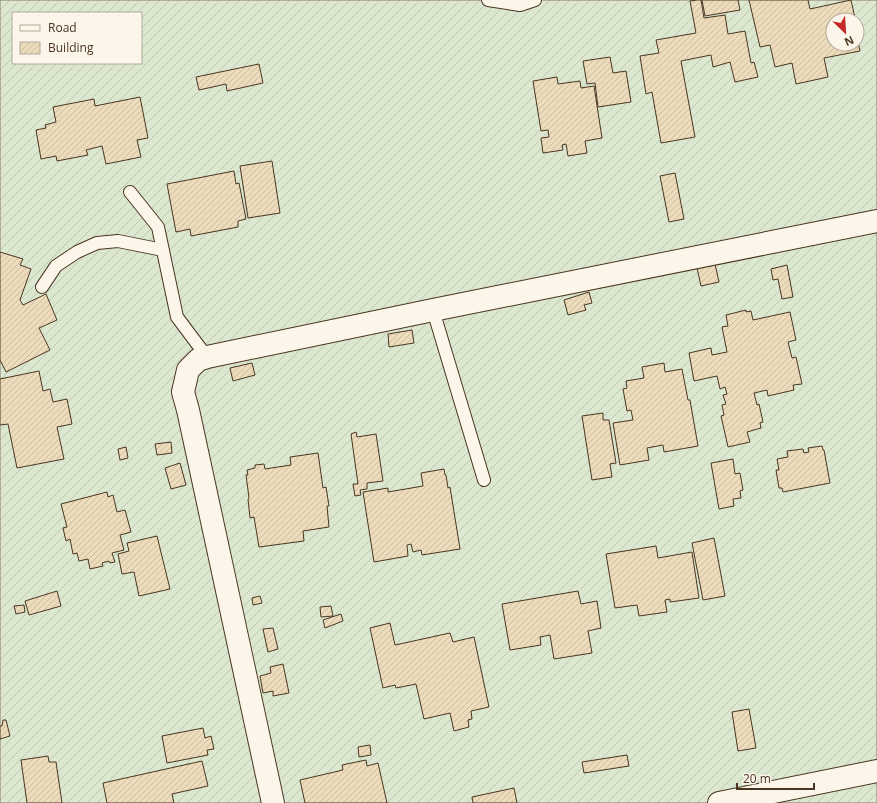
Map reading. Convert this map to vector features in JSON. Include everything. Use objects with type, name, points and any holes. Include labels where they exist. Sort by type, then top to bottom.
[{"type":"street","points":[[273,803],[183,392],[188,370],[198,360],[433,310],[877,221]]},
{"type":"street","points":[[719,803],[877,771]]},
{"type":"lane","points":[[488,0],[520,5],[535,0]]},
{"type":"lane","points":[[130,192],[158,228],[164,250],[177,317],[208,357]]},
{"type":"lane","points":[[42,287],[56,266],[77,252],[97,243],[118,241],[164,250]]},
{"type":"lane","points":[[433,310],[484,480]]},
{"type":"green space","points":[[0,0],[877,0],[877,803],[0,803]]},
{"type":"building","points":[[701,0],[704,18],[725,15],[728,34],[745,31],[751,63],[754,62],[758,77],[735,82],[730,62],[713,67],[711,55],[681,61],[695,137],[661,143],[652,92],[646,94],[640,56],[659,53],[656,40],[696,33],[690,1]]},
{"type":"building","points":[[702,0],[738,0],[740,10],[705,16]]},
{"type":"building","points":[[749,0],[808,0],[810,9],[851,0],[854,12],[825,12],[825,52],[855,52],[824,58],[828,77],[796,84],[792,63],[775,67],[770,45],[760,47]]},
{"type":"building","points":[[610,57],[613,73],[626,71],[631,102],[598,107],[595,83],[587,84],[583,61]]},
{"type":"building","points":[[259,64],[263,83],[227,91],[226,84],[199,90],[196,77]]},
{"type":"building","points":[[557,77],[558,84],[580,81],[581,88],[594,86],[602,138],[585,141],[587,153],[568,156],[566,144],[562,145],[563,150],[543,153],[541,138],[549,137],[548,130],[541,131],[533,81]]},
{"type":"building","points":[[140,97],[148,138],[137,140],[141,157],[106,164],[102,146],[86,150],[88,155],[57,161],[56,156],[41,159],[36,130],[46,128],[45,125],[56,122],[53,107],[94,99],[95,106]]},
{"type":"building","points":[[272,161],[280,213],[248,218],[240,166]]},
{"type":"building","points":[[234,171],[236,184],[239,183],[246,219],[238,221],[238,227],[191,236],[190,229],[176,232],[167,184]]},
{"type":"building","points":[[675,173],[684,219],[669,222],[660,176]]},
{"type":"building","points":[[0,252],[23,259],[20,265],[31,269],[20,300],[23,305],[46,294],[57,320],[39,328],[50,350],[6,372],[0,360]]},
{"type":"building","points":[[715,264],[719,282],[701,286],[697,268]]},
{"type":"building","points":[[787,265],[793,297],[782,299],[778,279],[773,280],[771,269]]},
{"type":"building","points":[[589,292],[592,303],[584,305],[586,310],[568,315],[564,300]]},
{"type":"building","points":[[746,310],[746,312],[751,311],[753,320],[790,312],[796,340],[788,342],[792,358],[796,357],[802,384],[793,385],[794,390],[768,396],[767,390],[754,393],[757,405],[759,404],[763,422],[760,423],[761,428],[747,432],[750,442],[728,447],[721,416],[724,415],[722,405],[726,404],[723,395],[727,394],[725,387],[720,389],[717,376],[694,381],[689,353],[711,348],[712,355],[727,352],[722,327],[728,326],[726,315]]},
{"type":"building","points":[[412,330],[414,343],[389,347],[388,334]]},
{"type":"building","points":[[252,363],[255,375],[233,381],[230,368]]},
{"type":"building","points":[[664,363],[665,372],[682,369],[688,400],[690,400],[698,446],[664,452],[663,445],[647,448],[649,460],[620,465],[613,423],[633,420],[631,410],[627,411],[623,389],[627,388],[626,381],[644,378],[642,367]]},
{"type":"building","points":[[39,371],[43,391],[50,389],[53,402],[67,399],[72,424],[57,427],[64,459],[17,468],[8,424],[0,425],[0,379]]},
{"type":"building","points":[[603,413],[603,420],[609,420],[616,463],[610,464],[612,477],[592,480],[582,416]]},
{"type":"building","points":[[356,432],[357,437],[376,434],[383,481],[367,483],[367,489],[360,490],[361,495],[355,496],[353,484],[358,484],[351,434]]},
{"type":"building","points":[[171,442],[172,453],[157,455],[155,444]]},
{"type":"building","points":[[822,446],[830,483],[783,492],[782,488],[779,488],[776,470],[779,470],[777,459],[788,457],[787,451],[803,449],[804,453],[809,452],[808,448]]},
{"type":"building","points":[[126,447],[128,458],[120,460],[118,449]]},
{"type":"building","points":[[318,453],[323,488],[326,487],[329,506],[327,506],[329,527],[303,531],[304,541],[259,547],[254,517],[250,518],[246,475],[248,475],[247,470],[255,468],[255,465],[264,464],[265,469],[291,465],[290,457]]},
{"type":"building","points":[[733,459],[735,474],[740,473],[743,490],[740,491],[741,498],[733,499],[734,506],[719,509],[711,463]]},
{"type":"building","points":[[180,463],[186,485],[171,489],[165,468]]},
{"type":"building","points":[[444,469],[448,488],[450,487],[460,549],[422,555],[421,550],[413,552],[411,544],[407,545],[408,556],[374,562],[363,492],[388,488],[388,492],[423,486],[421,473]]},
{"type":"building","points":[[107,492],[108,497],[113,495],[117,512],[125,510],[131,532],[120,535],[124,550],[112,553],[115,562],[110,563],[109,561],[102,563],[103,566],[90,569],[88,559],[79,561],[77,553],[73,554],[70,539],[66,541],[63,528],[67,527],[61,504]]},
{"type":"building","points":[[157,536],[170,589],[139,596],[134,572],[122,574],[118,554],[129,551],[127,543]]},
{"type":"building","points":[[714,538],[725,596],[703,600],[692,543]]},
{"type":"building","points":[[656,546],[658,558],[692,552],[699,598],[670,602],[670,599],[665,600],[667,612],[639,616],[637,605],[615,608],[606,554]]},
{"type":"building","points":[[57,591],[61,606],[29,615],[25,601]]},
{"type":"building","points":[[578,591],[581,604],[597,601],[601,628],[588,631],[592,653],[554,659],[550,635],[540,637],[541,645],[510,650],[502,604]]},
{"type":"building","points":[[260,596],[262,603],[253,605],[252,598]]},
{"type":"building","points":[[24,605],[25,612],[16,614],[14,606]]},
{"type":"building","points":[[331,606],[333,616],[321,617],[320,607]]},
{"type":"building","points":[[341,614],[343,621],[325,628],[323,620]]},
{"type":"building","points":[[390,623],[395,645],[450,633],[453,642],[474,637],[489,707],[471,711],[472,719],[468,720],[469,727],[454,731],[450,713],[424,719],[416,684],[396,688],[395,685],[383,688],[370,628]]},
{"type":"building","points":[[273,628],[278,649],[268,652],[263,629]]},
{"type":"building","points":[[283,664],[289,693],[273,696],[273,691],[263,693],[260,676],[271,673],[270,667]]},
{"type":"building","points":[[749,709],[756,748],[738,751],[732,712]]},
{"type":"building","points":[[3,720],[6,720],[10,736],[0,739],[0,726],[2,726]]},
{"type":"building","points":[[203,728],[205,738],[211,736],[214,749],[207,750],[208,755],[167,763],[162,736]]},
{"type":"building","points":[[370,745],[371,755],[359,757],[358,747]]},
{"type":"building","points":[[627,755],[629,766],[584,773],[582,762]]},
{"type":"building","points":[[48,756],[49,762],[56,762],[62,803],[27,803],[21,760]]},
{"type":"building","points":[[366,760],[367,766],[378,763],[387,803],[305,803],[300,780],[343,770],[342,765]]},
{"type":"building","points":[[202,761],[208,786],[172,794],[174,803],[107,803],[103,783]]},
{"type":"building","points":[[514,788],[517,803],[473,803],[472,797]]}]
